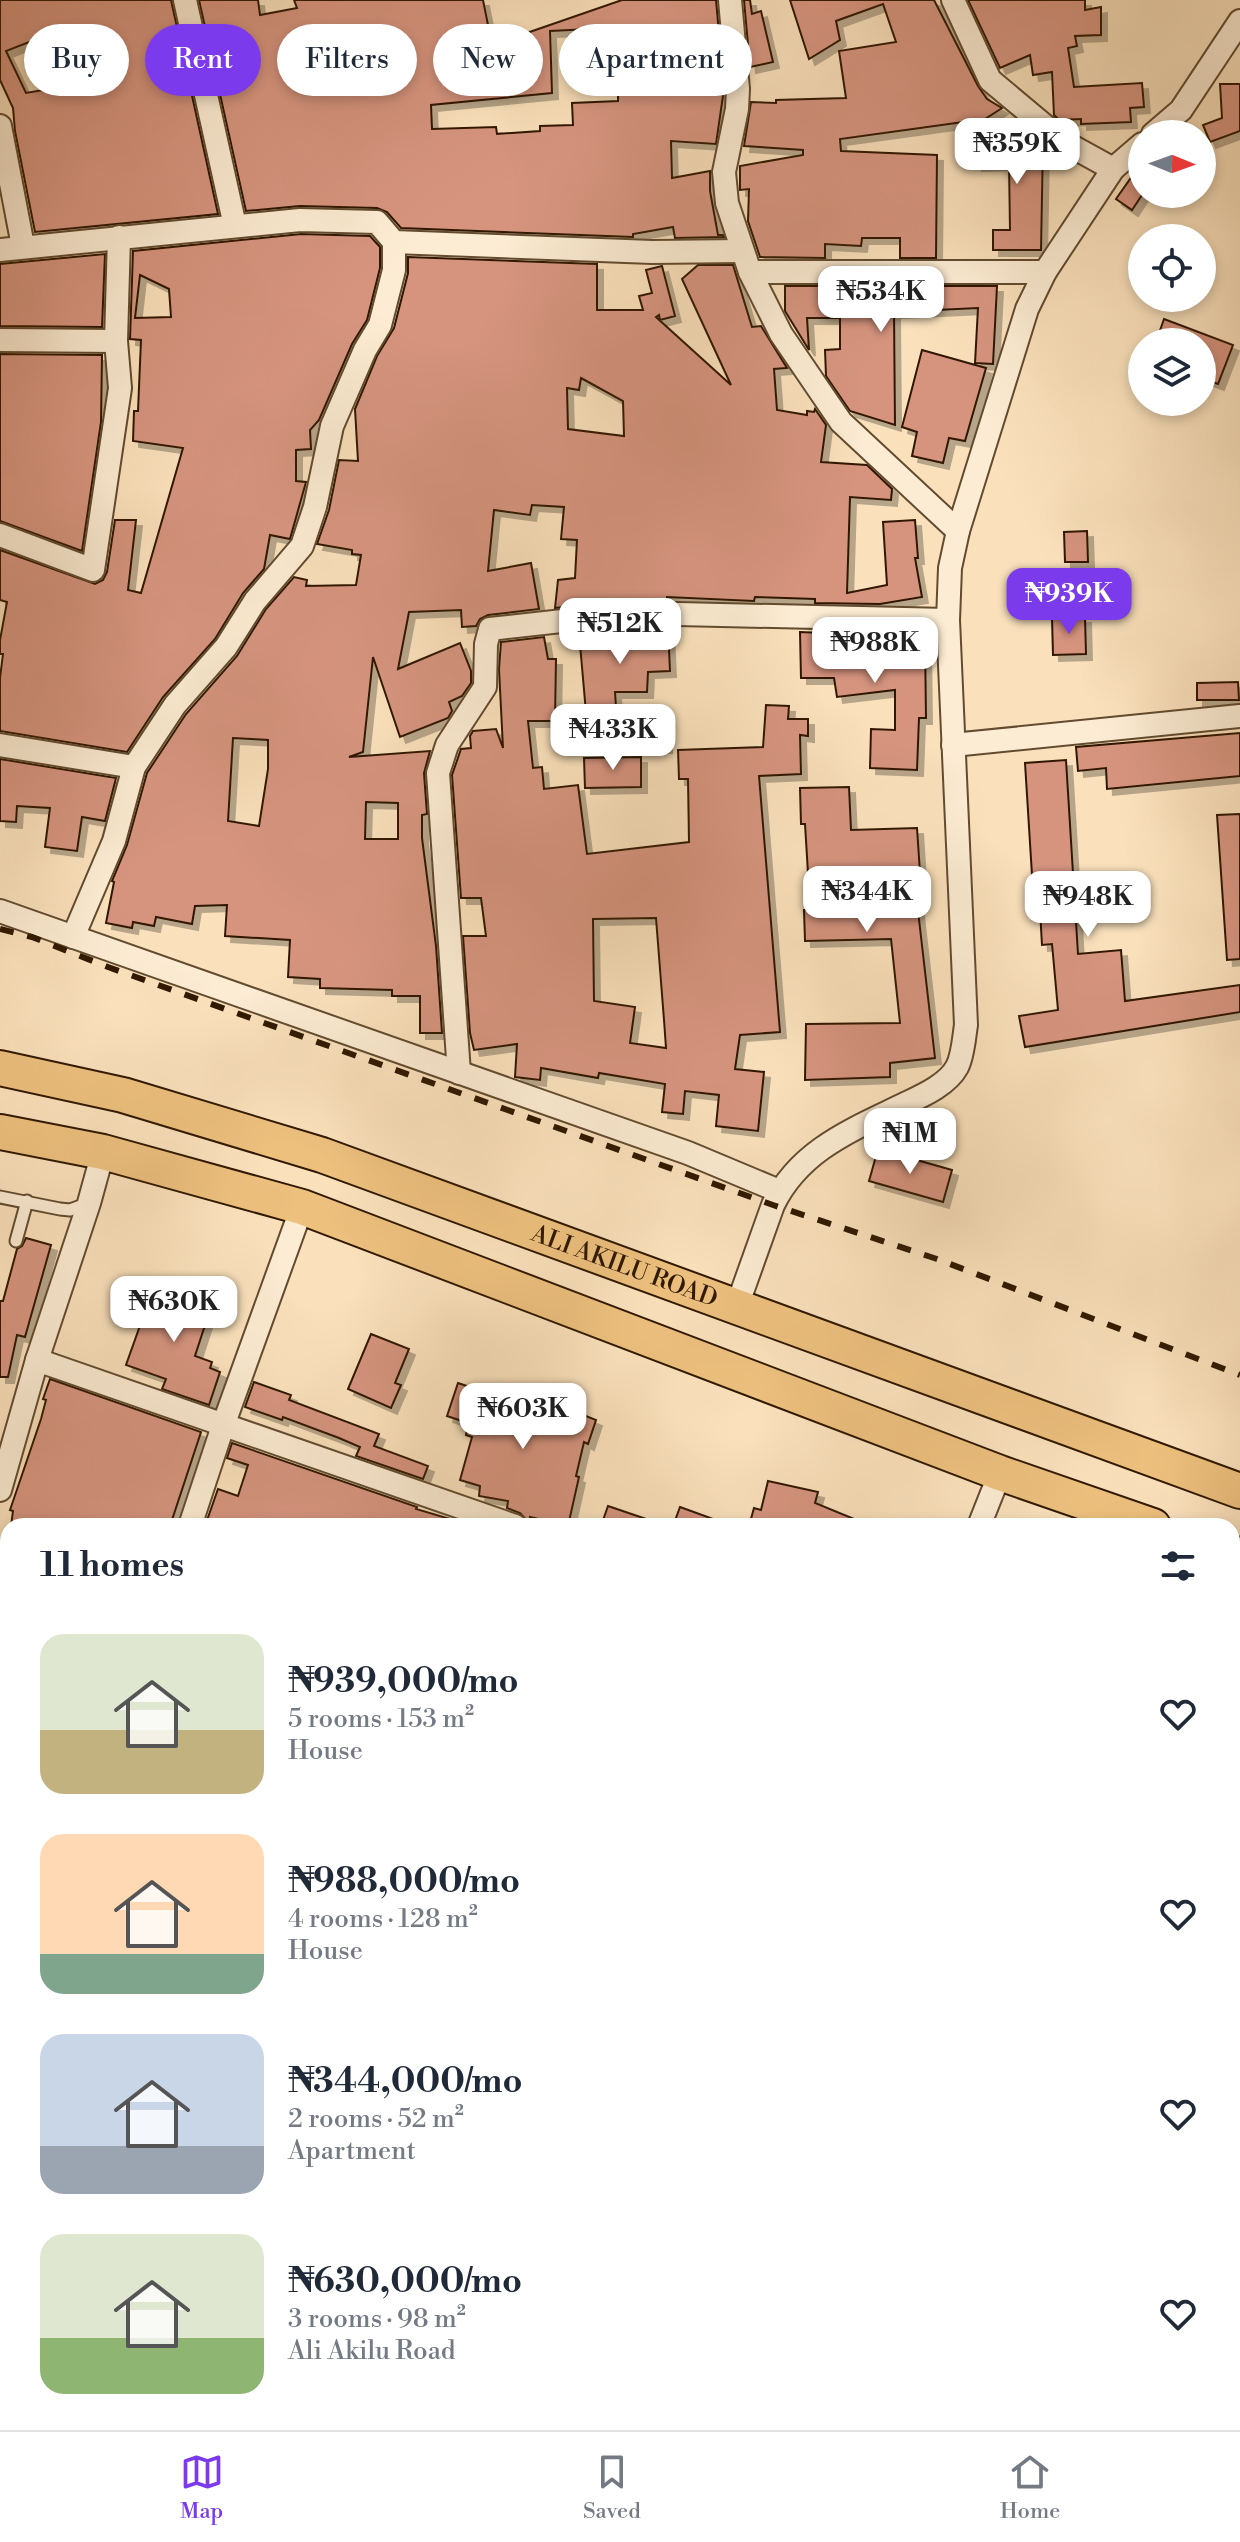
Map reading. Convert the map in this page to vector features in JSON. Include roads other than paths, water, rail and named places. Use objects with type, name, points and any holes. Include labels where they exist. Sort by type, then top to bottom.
[{"type":"main road","name":"ALI AKILU ROAD","points":[[0,1068],[123,1095],[322,1155],[1240,1491]]},
{"type":"main road","points":[[0,1132],[103,1152],[302,1207],[1000,1473],[1130,1518]]},
{"type":"street","points":[[185,0],[235,226]]},
{"type":"street","points":[[730,0],[738,89],[724,172],[727,203],[746,262],[781,334],[841,422],[958,531]]},
{"type":"street","points":[[953,0],[990,80],[1064,142],[1113,169]]},
{"type":"street","points":[[1169,120],[1181,110],[1240,21]]},
{"type":"street","points":[[0,126],[23,246]]},
{"type":"street","points":[[737,1306],[779,1191],[806,1158],[836,1137],[931,1092],[957,1068],[966,1025],[948,620],[950,568],[958,531],[1027,309],[1045,272],[1113,169],[1128,156]]},
{"type":"street","points":[[0,250],[300,220],[377,222],[394,242],[394,270],[380,325],[365,350],[332,426],[315,507],[302,546],[255,601],[226,647],[175,705],[134,767],[114,841],[73,937]]},
{"type":"street","points":[[0,535],[93,570],[120,388],[116,341],[119,237]]},
{"type":"street","points":[[394,242],[652,252],[746,262],[1045,272]]},
{"type":"street","points":[[0,340],[116,341]]},
{"type":"street","points":[[459,1073],[438,773],[447,745],[485,687],[486,644],[490,629],[634,613],[948,620]]},
{"type":"street","points":[[953,745],[1240,716]]},
{"type":"street","points":[[0,745],[134,767]]},
{"type":"street","points":[[0,911],[688,1153],[779,1191]]},
{"type":"street","points":[[0,1490],[37,1360],[103,1152]]},
{"type":"street","points":[[193,1518],[302,1207]]},
{"type":"street","points":[[37,1360],[492,1518]]},
{"type":"street","points":[[982,1518],[1000,1473]]},
{"type":"lane","points":[[0,1197],[70,1210],[89,1203]]},
{"type":"lane","points":[[16,1241],[27,1201]]},
{"type":"railway","points":[[0,929],[32,937],[773,1205],[937,1259],[1240,1375]]}]
